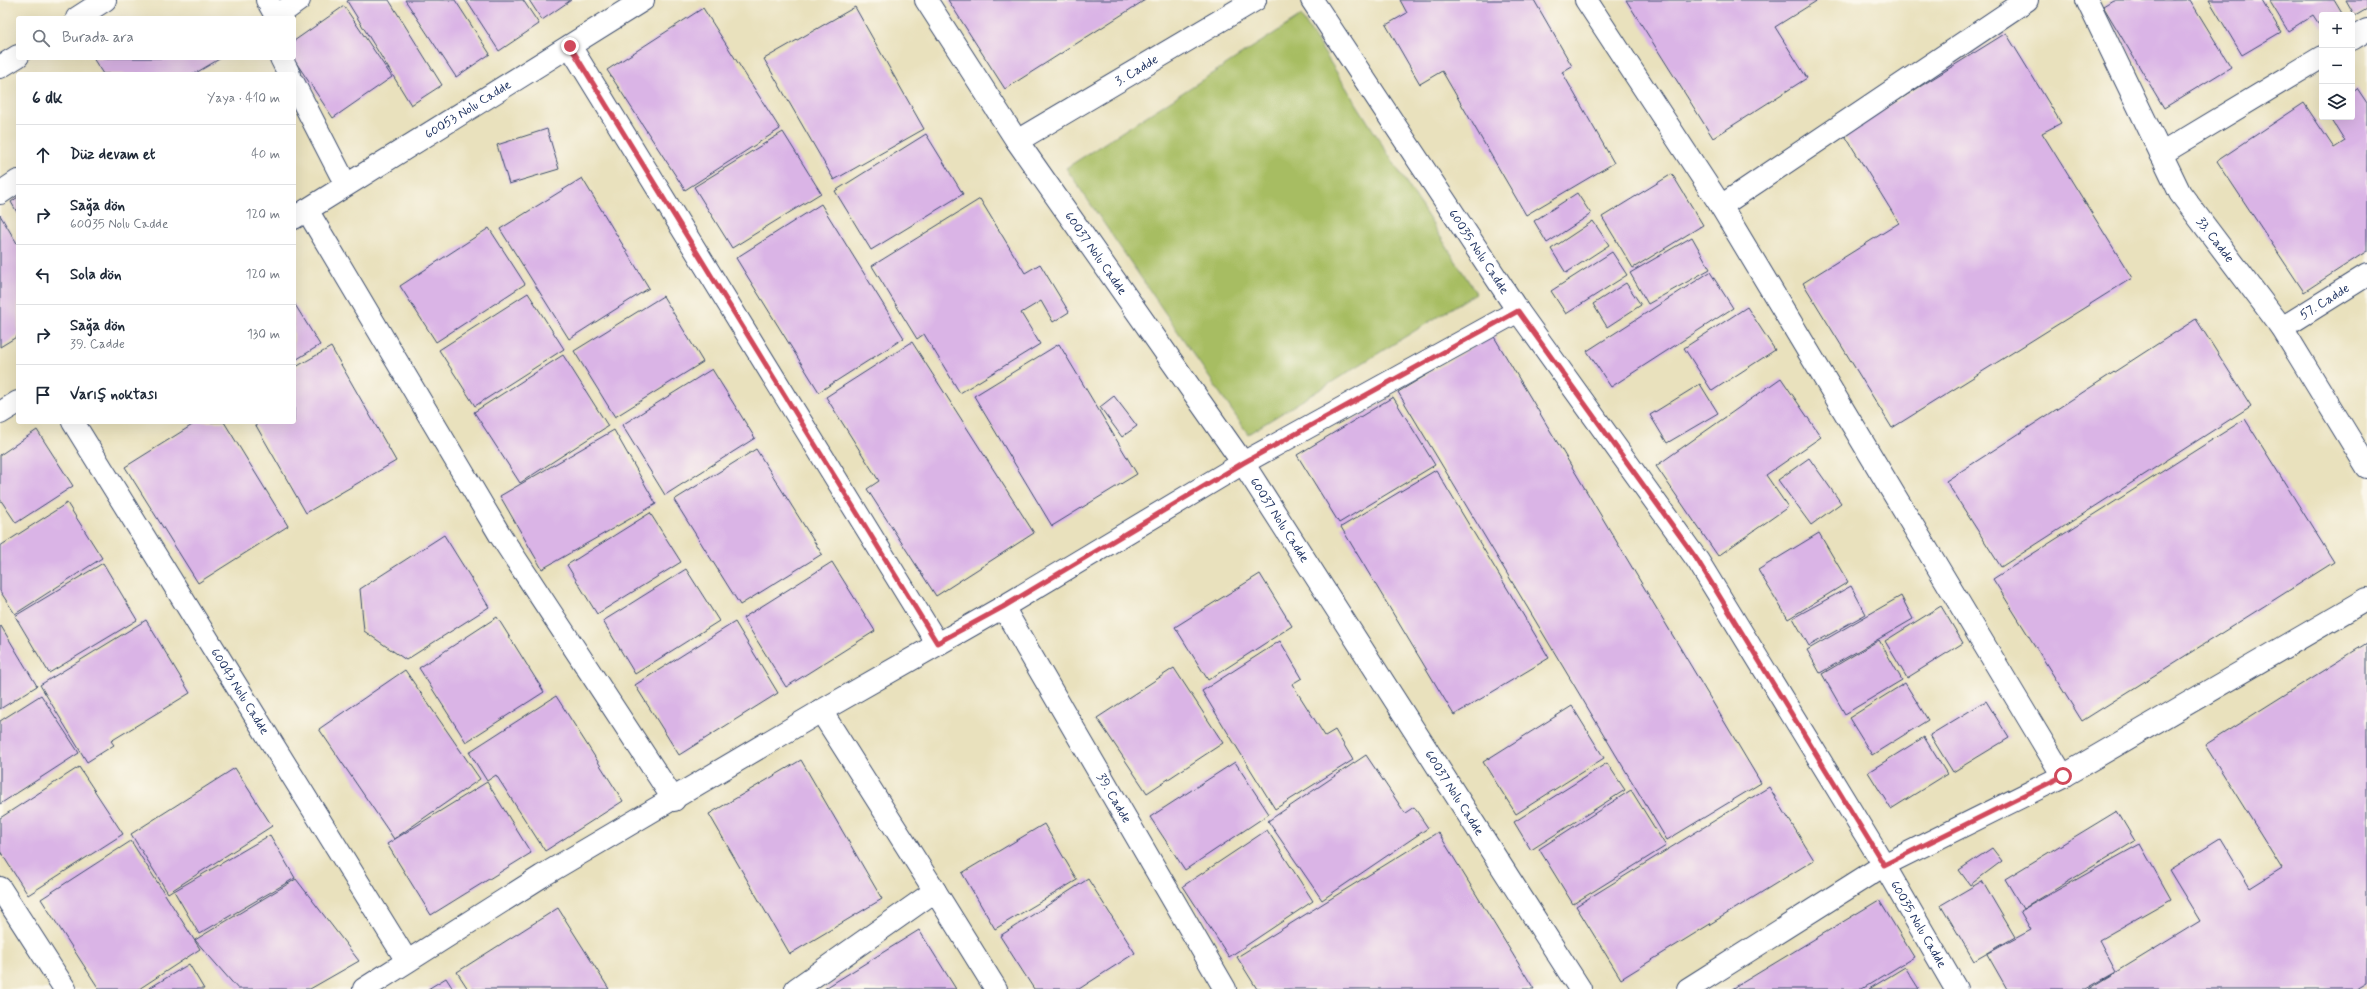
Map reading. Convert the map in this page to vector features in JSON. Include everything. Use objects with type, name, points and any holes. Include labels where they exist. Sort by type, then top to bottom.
[{"type":"street","points":[[80,16],[105,0]]},
{"type":"street","points":[[274,12],[299,0]]},
{"type":"street","name":"60053 Nolu Cadde","points":[[300,214],[643,0]]},
{"type":"street","name":"60037 Nolu Cadde","points":[[926,0],[1017,141],[1243,463],[1580,989]]},
{"type":"street","name":"3. Cadde","points":[[1017,141],[1255,0]]},
{"type":"street","name":"60035 Nolu Cadde","points":[[1312,0],[1518,311],[1698,561],[1884,865],[1956,989]]},
{"type":"street","points":[[1586,0],[1721,206],[2063,776]]},
{"type":"street","points":[[1721,206],[2027,0]]},
{"type":"street","name":"33. Cadde","points":[[2087,0],[2180,194],[2282,328],[2367,467]]},
{"type":"street","points":[[2355,37],[2367,30]]},
{"type":"street","points":[[570,46],[937,643]]},
{"type":"street","points":[[0,67],[16,57]]},
{"type":"street","points":[[2161,154],[2319,59]]},
{"type":"street","points":[[282,60],[288,72]]},
{"type":"street","points":[[296,88],[346,185]]},
{"type":"street","points":[[0,193],[16,182]]},
{"type":"street","points":[[300,214],[500,535],[674,800]]},
{"type":"street","name":"57. Cadde","points":[[2282,328],[2367,275]]},
{"type":"street","points":[[364,989],[542,876],[674,800],[937,643],[1003,607],[1243,463],[1518,311]]},
{"type":"street","points":[[0,413],[16,403]]},
{"type":"street","name":"60043 Nolu Cadde","points":[[74,424],[407,961]]},
{"type":"street","points":[[1688,989],[1884,865],[2063,776],[2367,598]]},
{"type":"street","name":"39. Cadde","points":[[1003,607],[1225,989]]},
{"type":"street","points":[[821,711],[996,989]]},
{"type":"street","points":[[0,888],[65,989]]},
{"type":"street","points":[[797,989],[935,891]]},
{"type":"green space","points":[[1301,16],[1476,293],[1248,434],[1066,168]]},
{"type":"building","points":[[389,0],[442,85],[411,105],[347,1]]},
{"type":"building","points":[[405,0],[455,0],[490,54],[456,77]]},
{"type":"building","points":[[466,0],[523,0],[539,24],[499,51]]},
{"type":"building","points":[[529,0],[571,0],[542,20]]},
{"type":"building","points":[[948,0],[1145,0],[1005,89]]},
{"type":"building","points":[[1400,0],[1534,0],[1572,66],[1562,72],[1614,163],[1526,215],[1442,71],[1420,84],[1386,25],[1407,13]]},
{"type":"building","points":[[1626,0],[1818,0],[1775,27],[1807,78],[1713,138]]},
{"type":"building","points":[[2113,0],[2190,0],[2231,67],[2164,108],[2103,6]]},
{"type":"building","points":[[2209,0],[2262,0],[2281,32],[2242,55]]},
{"type":"building","points":[[2269,0],[2334,0],[2341,12],[2319,12],[2319,24],[2313,15],[2288,31]]},
{"type":"building","points":[[2346,0],[2367,0],[2367,9],[2355,16],[2355,12],[2353,12]]},
{"type":"building","points":[[344,6],[392,77],[333,118],[294,60],[296,60],[296,40]]},
{"type":"building","points":[[855,7],[924,129],[834,180],[764,59]]},
{"type":"building","points":[[703,8],[780,129],[685,190],[607,70]]},
{"type":"building","points":[[2006,33],[2061,123],[2042,133],[2132,278],[1892,428],[1803,283],[1899,223],[1844,134]]},
{"type":"building","points":[[94,60],[218,60],[197,72],[102,72]]},
{"type":"building","points":[[2357,88],[2367,103],[2367,251],[2304,292],[2217,161],[2304,103],[2334,148],[2345,141],[2332,120],[2355,120],[2355,90]]},
{"type":"building","points":[[547,129],[559,169],[509,184],[497,145]]},
{"type":"building","points":[[783,132],[821,193],[732,248],[694,187]]},
{"type":"building","points":[[926,134],[963,194],[871,250],[835,191]]},
{"type":"building","points":[[1672,174],[1703,225],[1633,268],[1602,217]]},
{"type":"building","points":[[582,178],[649,288],[569,339],[500,229]]},
{"type":"building","points":[[1577,193],[1591,214],[1547,243],[1534,221]]},
{"type":"building","points":[[16,198],[16,211],[11,202]]},
{"type":"building","points":[[980,199],[1025,273],[1040,264],[1069,312],[1053,322],[1041,301],[1021,313],[1040,344],[960,393],[924,334],[917,339],[872,266]]},
{"type":"building","points":[[821,204],[904,338],[819,392],[736,258]]},
{"type":"building","points":[[0,215],[16,242],[16,337],[0,347]]},
{"type":"building","points":[[1593,221],[1609,245],[1566,273],[1551,249]]},
{"type":"building","points":[[489,228],[525,284],[436,342],[400,286]]},
{"type":"building","points":[[1692,237],[1710,269],[1648,304],[1630,273]]},
{"type":"building","points":[[1612,252],[1627,275],[1566,314],[1551,291]]},
{"type":"building","points":[[1710,272],[1733,308],[1611,387],[1587,351]]},
{"type":"building","points":[[1626,283],[1641,305],[1607,327],[1593,304]]},
{"type":"building","points":[[528,293],[564,349],[475,406],[439,350]]},
{"type":"building","points":[[663,296],[703,362],[615,417],[574,351]]},
{"type":"building","points":[[296,306],[320,345],[296,360]]},
{"type":"building","points":[[1747,307],[1775,350],[1712,391],[1684,348]]},
{"type":"building","points":[[2196,319],[2251,406],[2001,567],[1946,481]]},
{"type":"building","points":[[1493,335],[1761,783],[1667,840],[1398,392]]},
{"type":"building","points":[[912,342],[1034,533],[936,596],[867,489],[879,481],[826,397]]},
{"type":"building","points":[[1059,344],[1137,474],[1052,526],[974,396]]},
{"type":"building","points":[[331,347],[396,461],[306,513],[255,424],[296,424],[296,367]]},
{"type":"building","points":[[563,355],[608,426],[520,483],[474,412]]},
{"type":"building","points":[[712,369],[755,438],[665,495],[622,425]]},
{"type":"building","points":[[1781,378],[1821,437],[1766,475],[1788,507],[1718,556],[1656,466]]},
{"type":"building","points":[[1700,384],[1718,413],[1667,443],[1650,415]]},
{"type":"building","points":[[1114,396],[1137,426],[1122,437],[1100,407]]},
{"type":"building","points":[[1393,397],[1435,465],[1339,523],[1297,455]]},
{"type":"building","points":[[2245,419],[2334,562],[2082,721],[1993,579]]},
{"type":"building","points":[[194,424],[225,424],[288,526],[198,583],[125,467]]},
{"type":"building","points":[[37,430],[73,486],[16,523],[0,499],[0,455]]},
{"type":"building","points":[[614,430],[656,504],[542,569],[500,496]]},
{"type":"building","points":[[756,449],[822,554],[740,605],[674,500]]},
{"type":"building","points":[[1809,458],[1841,503],[1811,525],[1778,480]]},
{"type":"building","points":[[1436,470],[1549,658],[1454,715],[1341,527]]},
{"type":"building","points":[[67,503],[102,558],[15,614],[0,591],[0,546]]},
{"type":"building","points":[[650,513],[681,562],[597,614],[567,565]]},
{"type":"building","points":[[1819,533],[1848,582],[1788,619],[1758,570]]},
{"type":"building","points":[[444,535],[489,607],[406,660],[364,631],[360,589]]},
{"type":"building","points":[[832,562],[875,631],[786,687],[743,618]]},
{"type":"building","points":[[103,563],[137,620],[49,673],[15,616]]},
{"type":"building","points":[[686,569],[719,621],[635,674],[603,621]]},
{"type":"building","points":[[1260,574],[1292,626],[1208,680],[1175,627]]},
{"type":"building","points":[[1851,586],[1866,614],[1809,646],[1793,618]]},
{"type":"building","points":[[1901,596],[1913,619],[1820,673],[1807,650]]},
{"type":"building","points":[[1941,606],[1963,643],[1907,678],[1885,641]]},
{"type":"building","points":[[497,617],[544,692],[466,742],[419,668]]},
{"type":"building","points":[[146,620],[190,693],[111,741],[114,745],[87,762],[40,685]]},
{"type":"building","points":[[735,622],[778,693],[679,755],[635,685]]},
{"type":"building","points":[[1,626],[37,686],[0,709],[0,627]]},
{"type":"building","points":[[1879,640],[1902,680],[1845,714],[1822,674]]},
{"type":"building","points":[[1280,641],[1302,678],[1292,684],[1325,736],[1335,730],[1353,760],[1275,809],[1202,691]]},
{"type":"building","points":[[2367,643],[2367,983],[2357,989],[2089,989],[2200,921],[2169,870],[2220,838],[2250,888],[2282,868],[2205,745]]},
{"type":"building","points":[[1174,668],[1223,743],[1147,793],[1097,718]]},
{"type":"building","points":[[405,670],[480,779],[394,839],[319,729]]},
{"type":"building","points":[[1905,683],[1928,720],[1872,755],[1849,718]]},
{"type":"building","points":[[41,695],[79,753],[0,804],[0,721]]},
{"type":"building","points":[[556,696],[623,801],[545,851],[496,775],[487,781],[469,752]]},
{"type":"building","points":[[1986,701],[2009,738],[1953,772],[1930,735]]},
{"type":"building","points":[[1572,706],[1604,758],[1516,814],[1483,762]]},
{"type":"building","points":[[1924,737],[1947,774],[1891,809],[1868,772]]},
{"type":"building","points":[[1366,755],[1405,813],[1414,807],[1428,828],[1322,900],[1268,821]]},
{"type":"building","points":[[801,760],[882,899],[790,954],[709,814]]},
{"type":"building","points":[[1235,762],[1269,814],[1185,870],[1150,817]]},
{"type":"building","points":[[1607,763],[1625,790],[1531,850],[1514,822]]},
{"type":"building","points":[[79,767],[123,834],[28,895],[0,851],[0,818]]},
{"type":"building","points":[[235,768],[272,826],[168,893],[131,834]]},
{"type":"building","points":[[487,782],[531,853],[431,915],[387,844]]},
{"type":"building","points":[[1769,787],[1814,860],[1621,979],[1576,906]]},
{"type":"building","points":[[1631,790],[1666,846],[1573,904],[1539,849]]},
{"type":"building","points":[[2117,811],[2135,841],[2023,909],[2005,879]]},
{"type":"building","points":[[1044,824],[1077,880],[995,929],[962,873]]},
{"type":"building","points":[[1267,830],[1313,901],[1229,957],[1183,886]]},
{"type":"building","points":[[1438,832],[1534,989],[1257,989],[1237,957]]},
{"type":"building","points":[[270,835],[295,878],[199,934],[174,891]]},
{"type":"building","points":[[131,841],[200,949],[139,989],[99,989],[41,899]]},
{"type":"building","points":[[2140,844],[2171,899],[2099,940],[2116,972],[2086,989],[2007,989],[1987,954],[2031,930],[2020,911]]},
{"type":"building","points":[[1992,848],[2002,861],[1970,885],[1959,870]]},
{"type":"building","points":[[296,879],[359,961],[310,989],[238,989],[195,940]]},
{"type":"building","points":[[1088,879],[1135,953],[1079,989],[1034,989],[1000,936]]},
{"type":"building","points":[[1982,881],[2015,937],[1974,961],[1941,905]]},
{"type":"building","points":[[1879,900],[1914,957],[1862,989],[1732,989]]},
{"type":"building","points":[[558,908],[609,989],[468,989],[457,972]]},
{"type":"building","points":[[919,930],[956,989],[824,989]]},
{"type":"building","points":[[189,964],[204,989],[148,989]]},
{"type":"building","points":[[1905,967],[1919,989],[1869,989]]},
{"type":"building","points":[[446,978],[453,989],[428,989]]},
{"type":"route","points":[[570,46],[937,643],[1003,607],[1243,463],[1518,311],[1698,561],[1884,865],[2063,776]]}]
